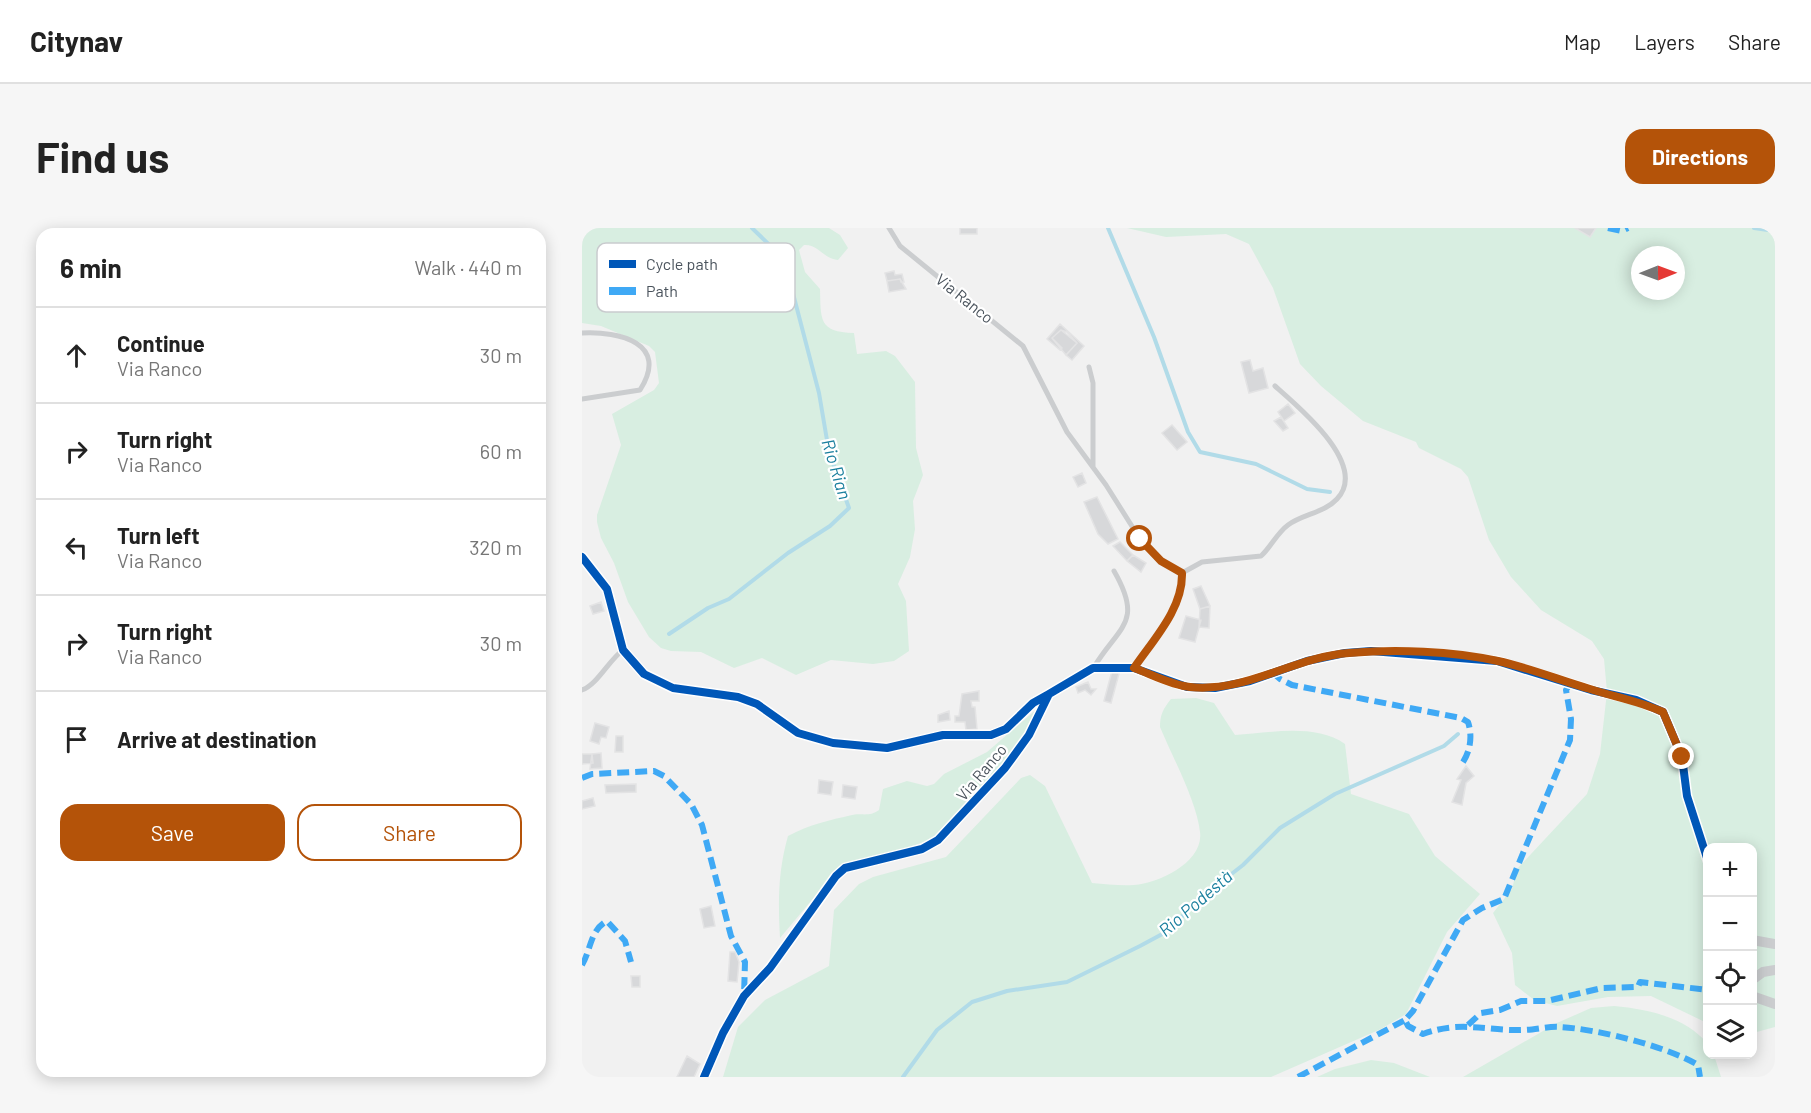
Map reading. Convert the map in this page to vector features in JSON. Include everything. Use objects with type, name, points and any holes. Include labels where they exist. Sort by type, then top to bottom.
[{"type":"street","points":[[582,557],[607,589],[623,650],[644,674],[673,688],[738,697],[757,704],[798,733],[844,744],[887,748],[943,735],[991,735],[1006,729],[1033,703],[1093,668],[1134,668],[1187,687],[1215,688],[1345,653],[1371,651],[1497,661],[1592,690],[1636,700],[1663,712],[1673,730],[1682,757],[1687,796],[1703,848]]},
{"type":"street","name":"Via Ranco","points":[[704,1077],[723,1034],[744,996],[770,968],[836,876],[845,868],[922,849],[938,840],[1005,768],[1029,735],[1049,694]]},
{"type":"street","points":[[1757,941],[1775,944]]},
{"type":"street","points":[[1757,976],[1763,972],[1775,970]]},
{"type":"street","points":[[1757,998],[1775,1004]]},
{"type":"lane","name":"Via Ranco","points":[[889,228],[900,246],[1023,346],[1067,432],[1140,539],[1161,561],[1182,573]]},
{"type":"lane","points":[[582,333],[599,332],[624,337],[641,346],[646,353],[648,364],[647,378],[640,390],[582,399]]},
{"type":"lane","points":[[1089,367],[1093,383],[1093,467]]},
{"type":"lane","points":[[1134,668],[1164,626],[1182,581],[1182,573],[1202,562],[1261,556],[1288,525],[1329,507],[1346,486],[1346,472],[1331,444],[1316,424],[1275,386]]},
{"type":"lane","points":[[1093,668],[1126,625],[1127,595],[1114,571]]},
{"type":"lane","points":[[582,690],[594,682],[611,659],[623,650]]},
{"type":"green space","points":[[582,228],[829,228],[840,235],[848,248],[838,260],[809,245],[804,245],[799,250],[805,272],[820,289],[824,322],[834,330],[854,333],[857,354],[886,351],[895,356],[915,382],[916,448],[923,475],[913,501],[915,529],[910,557],[898,584],[906,601],[909,651],[894,661],[873,664],[831,660],[796,675],[762,658],[734,668],[701,652],[671,651],[661,648],[649,637],[628,602],[614,563],[601,538],[597,515],[621,445],[612,414],[654,390],[659,383],[655,352],[649,346],[601,326],[582,323]]},
{"type":"green space","points":[[1127,228],[1775,228],[1775,1027],[1757,1032],[1757,843],[1703,843],[1703,1021],[1651,996],[1608,997],[1557,1006],[1534,1000],[1515,985],[1512,953],[1493,913],[1512,889],[1517,869],[1587,794],[1600,754],[1607,692],[1604,659],[1592,641],[1541,610],[1511,577],[1489,540],[1468,477],[1461,469],[1419,448],[1416,442],[1363,421],[1321,386],[1300,364],[1273,288],[1249,244],[1226,234],[1166,237]]},
{"type":"green space","points":[[1196,698],[1214,703],[1235,735],[1306,731],[1320,733],[1345,744],[1351,794],[1409,814],[1435,856],[1480,894],[1447,932],[1406,1014],[1381,1029],[1271,1077],[723,1077],[738,1027],[765,1000],[829,966],[834,910],[859,884],[873,877],[946,857],[1021,778],[1030,775],[1045,786],[1092,883],[1134,885],[1155,880],[1178,869],[1195,853],[1200,832],[1189,793],[1160,723],[1162,712],[1171,699]]},
{"type":"green space","points":[[1037,709],[1040,711],[995,776],[934,838],[832,876],[780,938],[780,886],[782,862],[788,836],[827,821],[876,812],[879,810],[883,789],[907,781],[927,786],[934,784],[944,774],[987,752]]},
{"type":"green space","points":[[1614,1006],[1639,1009],[1677,1021],[1703,1039],[1703,1059],[1715,1059],[1721,1077],[1463,1077],[1557,1023],[1591,1008]]},
{"type":"green space","points":[[1371,1060],[1394,1063],[1430,1077],[1317,1077],[1335,1069]]},
{"type":"building","points":[[960,228],[977,228],[977,234],[960,234]]},
{"type":"building","points":[[1575,228],[1596,228],[1590,237]]},
{"type":"building","points":[[894,271],[895,275],[902,274],[904,282],[900,279],[887,281],[885,273]]},
{"type":"building","points":[[900,279],[906,289],[889,292],[887,281]]},
{"type":"building","points":[[1060,324],[1084,346],[1072,360],[1066,355],[1077,343],[1067,332],[1061,330],[1052,338],[1062,348],[1060,350],[1047,339]]},
{"type":"building","points":[[1061,330],[1077,343],[1066,355],[1052,338]]},
{"type":"building","points":[[1250,360],[1253,371],[1263,368],[1268,388],[1249,393],[1241,362]]},
{"type":"building","points":[[1288,404],[1295,413],[1284,421],[1278,412]]},
{"type":"building","points":[[1281,417],[1288,428],[1283,431],[1274,421]]},
{"type":"building","points":[[1172,425],[1187,442],[1177,450],[1162,433]]},
{"type":"building","points":[[1082,473],[1086,483],[1078,487],[1073,477]]},
{"type":"building","points":[[1097,497],[1118,539],[1108,544],[1098,534],[1084,502]]},
{"type":"building","points":[[1120,542],[1133,555],[1127,561],[1113,546]]},
{"type":"building","points":[[1133,555],[1146,563],[1141,572],[1127,561]]},
{"type":"building","points":[[1201,586],[1210,606],[1200,609],[1193,589]]},
{"type":"building","points":[[601,602],[604,611],[593,614],[590,606]]},
{"type":"building","points":[[1210,606],[1209,628],[1199,627],[1200,609]]},
{"type":"building","points":[[1186,616],[1201,620],[1195,642],[1179,638]]},
{"type":"building","points":[[1120,670],[1111,703],[1104,701],[1112,671]]},
{"type":"building","points":[[1088,682],[1091,689],[1096,689],[1091,695],[1085,690],[1078,693],[1076,687]]},
{"type":"building","points":[[979,691],[979,701],[971,701],[972,707],[975,707],[977,729],[966,730],[965,722],[955,722],[955,716],[959,716],[962,694]]},
{"type":"building","points":[[949,711],[950,720],[938,722],[938,715]]},
{"type":"building","points":[[595,723],[609,727],[606,738],[601,737],[599,744],[590,741]]},
{"type":"building","points":[[616,736],[623,736],[623,752],[615,752]]},
{"type":"building","points":[[601,753],[602,768],[590,769],[592,754]]},
{"type":"building","points":[[582,754],[592,754],[593,763],[582,764]]},
{"type":"building","points":[[1466,766],[1474,776],[1466,783],[1462,805],[1452,802],[1461,780],[1457,779]]},
{"type":"building","points":[[819,780],[833,782],[831,795],[818,793]]},
{"type":"building","points":[[636,784],[636,792],[606,793],[605,785]]},
{"type":"building","points":[[843,785],[857,787],[855,799],[842,797]]},
{"type":"building","points":[[593,798],[595,806],[582,809],[582,801]]},
{"type":"building","points":[[711,906],[715,926],[704,928],[700,909]]},
{"type":"building","points":[[730,952],[735,952],[739,962],[737,982],[728,981]]},
{"type":"building","points":[[631,976],[640,976],[640,987],[632,987]]},
{"type":"building","points":[[687,1056],[700,1064],[694,1077],[677,1077]]},
{"type":"waterway","name":"Rio Rian","points":[[752,228],[767,243]]},
{"type":"waterway","points":[[1108,228],[1154,337],[1188,432],[1200,452],[1256,464],[1307,489],[1330,492]]},
{"type":"waterway","points":[[1754,228],[1775,231]]},
{"type":"waterway","name":"Rio Rian","points":[[669,634],[708,608],[729,599],[788,553],[830,526],[849,508],[829,452],[819,393],[795,301]]},
{"type":"waterway","name":"Rio Podestà","points":[[903,1077],[937,1030],[972,1002],[1007,991],[1067,982],[1166,932],[1202,897],[1243,865],[1280,828],[1335,794],[1444,746],[1458,734]]},
{"type":"marked path","points":[[1608,228],[1622,231],[1628,228]]},
{"type":"marked path","points":[[1272,672],[1292,685],[1461,718],[1468,722],[1470,728],[1468,750],[1461,765]]},
{"type":"marked path","points":[[1571,683],[1566,690],[1571,719],[1570,740],[1504,899],[1482,908],[1463,920],[1413,1011],[1405,1020],[1408,1026],[1423,1034],[1461,1027],[1509,1030],[1555,1027],[1593,1031],[1668,1051],[1698,1065],[1700,1077]]},
{"type":"marked path","points":[[582,778],[592,774],[654,771],[664,776],[691,804],[702,825],[731,936],[745,962],[744,996]]},
{"type":"marked path","points":[[582,965],[594,935],[607,921],[625,941],[631,962]]},
{"type":"marked path","points":[[1468,1025],[1481,1013],[1500,1010],[1521,1001],[1547,1001],[1602,988],[1638,987],[1640,982],[1703,989]]},
{"type":"marked path","points":[[1298,1077],[1405,1020]]},
{"type":"cycle path","points":[[582,557],[607,589],[623,650],[644,674],[673,688],[738,697],[757,704],[798,733],[833,743],[887,748],[943,735],[991,735],[1006,729],[1033,703],[1049,694]]},
{"type":"cycle path","points":[[704,1077],[723,1033],[744,996],[770,968],[836,876],[845,868],[922,849],[938,840],[1005,768],[1029,735],[1049,694],[1093,668],[1134,668],[1187,687],[1215,688],[1250,681],[1307,661],[1345,653],[1371,651],[1497,661],[1591,690],[1636,700],[1663,712],[1682,757],[1687,796],[1703,846]]},
{"type":"route","points":[[1140,539],[1167,566],[1182,573],[1182,581],[1157,639],[1134,668],[1187,687],[1215,688],[1250,681],[1307,661],[1345,653],[1371,651],[1497,661],[1592,690],[1636,700],[1663,712],[1673,730],[1682,757]]}]
